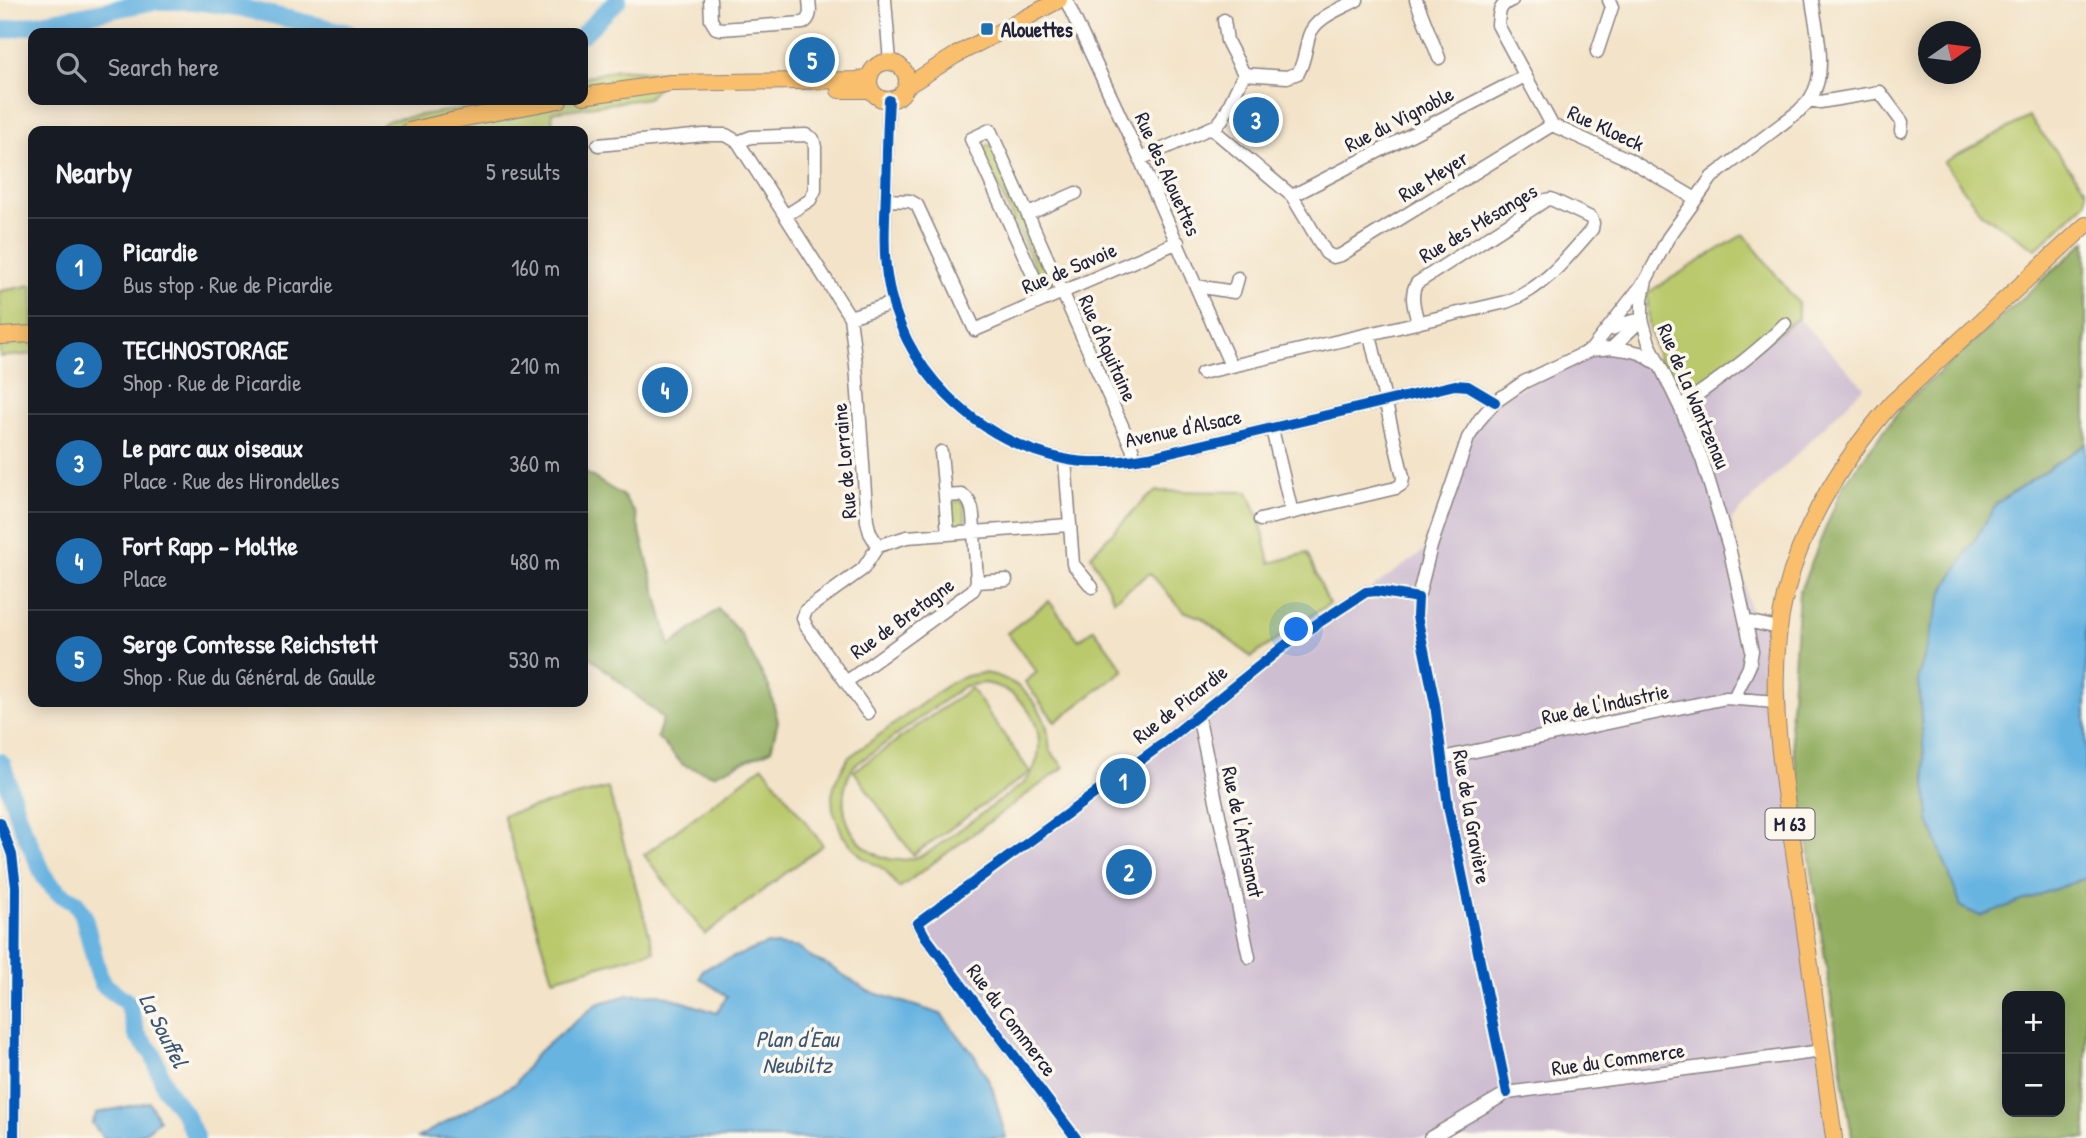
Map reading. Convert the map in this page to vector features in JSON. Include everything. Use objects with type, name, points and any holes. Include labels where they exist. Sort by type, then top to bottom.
[{"type":"main road","points":[[956,55],[896,66],[884,63],[875,68],[871,84],[879,98],[889,100],[900,96],[907,86],[956,55],[1059,0]]},
{"type":"main road","points":[[896,66],[906,76],[907,86]]},
{"type":"main road","points":[[588,95],[634,89],[671,91],[871,84]]},
{"type":"main road","points":[[430,126],[533,105]]},
{"type":"main road","name":"M 63","points":[[1834,1138],[1778,740],[1776,663],[1785,595],[1798,553],[1825,498],[1873,425],[1892,403],[2086,225]]},
{"type":"main road","points":[[0,336],[28,334]]},
{"type":"street","points":[[710,0],[712,20],[716,27],[722,29],[803,23],[810,16],[809,0]]},
{"type":"street","points":[[885,0],[896,66]]},
{"type":"street","name":"Rue des Alouettes","points":[[1066,0],[1178,242],[1231,366]]},
{"type":"street","points":[[1244,74],[1287,77],[1298,73],[1304,63],[1309,35],[1314,25],[1357,0]]},
{"type":"street","points":[[1416,0],[1439,58]]},
{"type":"street","name":"Rue Kloeck","points":[[1512,0],[1504,3],[1499,10],[1498,25],[1552,125],[1629,159],[1696,199]]},
{"type":"street","points":[[1597,52],[1612,6],[1609,0]]},
{"type":"street","points":[[1812,0],[1820,72],[1810,100],[1820,102],[1880,92],[1902,122],[1901,131]]},
{"type":"street","points":[[1224,20],[1227,41],[1244,74]]},
{"type":"street","points":[[1140,159],[1211,128],[1223,118],[1244,74]]},
{"type":"street","name":"Rue du Vignoble","points":[[1292,196],[1525,76]]},
{"type":"street","name":"Avenue d'Alsace","points":[[889,100],[885,252],[893,303],[915,356],[946,396],[977,421],[1013,443],[1065,460],[1115,462],[1135,460],[1460,385],[1475,389],[1496,402]]},
{"type":"street","name":"Rue de La Wantzenau","points":[[1734,698],[1749,667],[1752,651],[1729,547],[1702,459],[1649,343],[1642,319],[1642,299],[1646,280],[1668,238],[1720,170],[1810,100]]},
{"type":"street","name":"Rue Meyer","points":[[1292,196],[1326,253],[1333,257],[1341,255],[1552,125]]},
{"type":"street","points":[[1211,128],[1292,196]]},
{"type":"street","name":"Rue d'Aquitaine","points":[[1044,299],[971,139],[990,130],[1135,460]]},
{"type":"street","points":[[598,145],[704,135],[726,135],[738,142],[751,137],[806,135],[813,139],[815,147],[815,190],[810,200],[785,216]]},
{"type":"street","name":"Rue de Lorraine","points":[[738,142],[850,317],[867,522],[878,546]]},
{"type":"street","points":[[1028,214],[1076,193]]},
{"type":"street","name":"Rue des Mésanges","points":[[1202,373],[1370,335],[1506,302],[1532,290],[1557,269],[1592,229],[1594,223],[1591,218],[1551,199],[1546,200],[1417,284],[1412,298],[1418,323]]},
{"type":"street","name":"Rue de Savoie","points":[[886,200],[910,201],[917,205],[975,330],[1178,242]]},
{"type":"street","points":[[1196,286],[1234,292],[1238,278]]},
{"type":"street","points":[[1591,350],[1646,280]]},
{"type":"street","points":[[850,317],[893,303]]},
{"type":"street","points":[[1608,330],[1642,319]]},
{"type":"street","points":[[1612,348],[1642,319]]},
{"type":"street","points":[[1680,407],[1739,365],[1785,324]]},
{"type":"street","points":[[1260,520],[1396,488],[1402,484],[1403,477],[1370,335]]},
{"type":"street","points":[[1496,402],[1524,382],[1591,350],[1612,348],[1640,353],[1658,364]]},
{"type":"street","name":"Rue de la Gravière","points":[[1496,402],[1480,419],[1468,438],[1431,546],[1418,598],[1417,616],[1435,704],[1448,806],[1507,1093]]},
{"type":"street","points":[[1272,429],[1292,513]]},
{"type":"street","points":[[941,452],[948,534]]},
{"type":"street","points":[[1065,460],[1073,564],[1092,587]]},
{"type":"street","name":"Rue de Bretagne","points":[[846,682],[969,593],[977,582],[969,499],[962,495],[945,496]]},
{"type":"street","points":[[868,713],[806,626],[804,613],[863,569],[878,546],[907,537],[1069,525]]},
{"type":"street","name":"Rue de Bretagne","points":[[977,582],[1006,580]]},
{"type":"street","name":"Rue de Picardie","points":[[918,923],[1161,745],[1289,642],[1366,592],[1377,590],[1418,598]]},
{"type":"street","points":[[1746,621],[1779,628]]},
{"type":"street","name":"Rue de l'Industrie","points":[[1442,758],[1734,698],[1776,702]]},
{"type":"street","name":"Rue de l'Artisanat","points":[[1198,715],[1249,957]]},
{"type":"street","points":[[0,822],[12,855],[16,887],[14,1138]]},
{"type":"street","name":"Rue du Commerce","points":[[918,923],[1076,1138]]},
{"type":"street","name":"Rue du Commerce","points":[[1430,1138],[1507,1093],[1822,1051]]},
{"type":"shaded area","points":[[1798,318],[1864,387],[1731,520],[1750,610],[1778,625],[1774,663],[1831,1138],[1070,1138],[918,923],[1289,642],[1431,546],[1468,438],[1495,402],[1591,350],[1659,362],[1684,401]]},
{"type":"green space","points":[[617,69],[671,73],[648,98],[552,112],[553,126],[380,126],[390,120],[484,105],[588,105],[588,77]]},
{"type":"green space","points":[[2029,117],[2086,189],[2086,202],[2036,249],[1981,213],[1944,162]]},
{"type":"green space","points":[[990,145],[994,146],[1055,283],[1054,290],[1047,293],[982,152]]},
{"type":"green space","points":[[1744,234],[1798,303],[1798,318],[1684,401],[1659,362],[1649,325],[1647,293]]},
{"type":"green space","points":[[2086,241],[2086,444],[1997,503],[1980,915],[2086,878],[2086,1138],[1852,1138],[1790,725],[1799,593],[1843,485],[1904,404]]},
{"type":"green space","points":[[28,286],[28,354],[0,357],[0,291]]},
{"type":"green space","points":[[588,474],[623,496],[635,513],[670,646],[718,609],[740,633],[769,687],[778,721],[771,750],[713,775],[683,765],[657,737],[663,718],[588,655]]},
{"type":"green space","points":[[1157,491],[1248,492],[1260,520],[1270,563],[1307,553],[1329,604],[1251,657],[1202,618],[1183,611],[1150,573],[1114,600],[1091,555],[1145,499]]},
{"type":"green space","points":[[959,500],[964,503],[966,523],[963,528],[953,528],[950,505]]},
{"type":"green space","points":[[1049,601],[1079,640],[1094,629],[1124,670],[1055,722],[1025,682],[1037,672],[1007,633]]},
{"type":"green space","points":[[983,673],[993,675],[1021,688],[1041,712],[1051,751],[1064,767],[899,888],[885,870],[862,857],[843,836],[833,810],[835,782],[848,758],[950,683]],"holes":[[[985,683],[1002,688],[1027,708],[1039,737],[1034,768],[1024,783],[929,852],[908,859],[889,859],[872,852],[858,840],[848,824],[844,805],[845,786],[854,766],[964,686]]]},
{"type":"green space","points":[[971,688],[1030,772],[913,855],[854,771]]},
{"type":"green space","points":[[763,766],[823,845],[705,934],[644,855]]},
{"type":"green space","points":[[608,788],[654,951],[553,979],[503,815]]},
{"type":"water","points":[[2086,444],[2086,878],[1980,916],[1961,907],[1929,820],[1918,678],[1943,592],[1997,503]]},
{"type":"water","name":"Plan d'Eau Neubiltz","points":[[767,944],[800,948],[813,959],[826,964],[868,991],[941,1014],[975,1056],[992,1087],[1006,1138],[417,1138],[515,1084],[536,1054],[597,1004],[628,995],[660,994],[717,1013],[727,996],[700,978],[703,969]]},
{"type":"water","points":[[149,1102],[159,1120],[140,1134],[103,1138],[92,1123],[97,1113]]},
{"type":"waterway","name":"La Souffel","points":[[588,29],[618,0]]},
{"type":"waterway","name":"La Souffel","points":[[0,31],[157,1],[194,1],[238,7],[327,28]]},
{"type":"waterway","name":"La Souffel","points":[[0,762],[18,817],[45,878],[59,893],[76,903],[83,914],[103,984],[128,1003],[137,1035],[153,1054],[165,1088],[184,1113],[196,1138]]},
{"type":"cycle path","points":[[889,100],[885,244],[887,276],[895,310],[908,341],[925,370],[947,395],[972,417],[1000,435],[1031,449],[1064,459],[1085,462],[1117,461],[1149,457],[1455,385],[1468,386],[1495,402]]},
{"type":"cycle path","points":[[1076,1138],[918,923],[1161,745],[1289,642],[1366,592],[1377,591],[1418,598],[1417,616],[1435,704],[1448,806],[1507,1093]]},
{"type":"cycle path","points":[[0,822],[12,855],[16,887],[14,1138]]},
{"type":"place","name":"Alouettes","points":[[987,29]]},
{"type":"place","name":"Serge Comtesse Reichstett","points":[[812,60]]},
{"type":"place","name":"Le parc aux oiseaux","points":[[1256,120]]},
{"type":"place","name":"Fort Rapp - Moltke","points":[[665,390]]},
{"type":"place","name":"Picardie","points":[[1123,781]]},
{"type":"place","name":"TECHNOSTORAGE","points":[[1129,872]]}]
